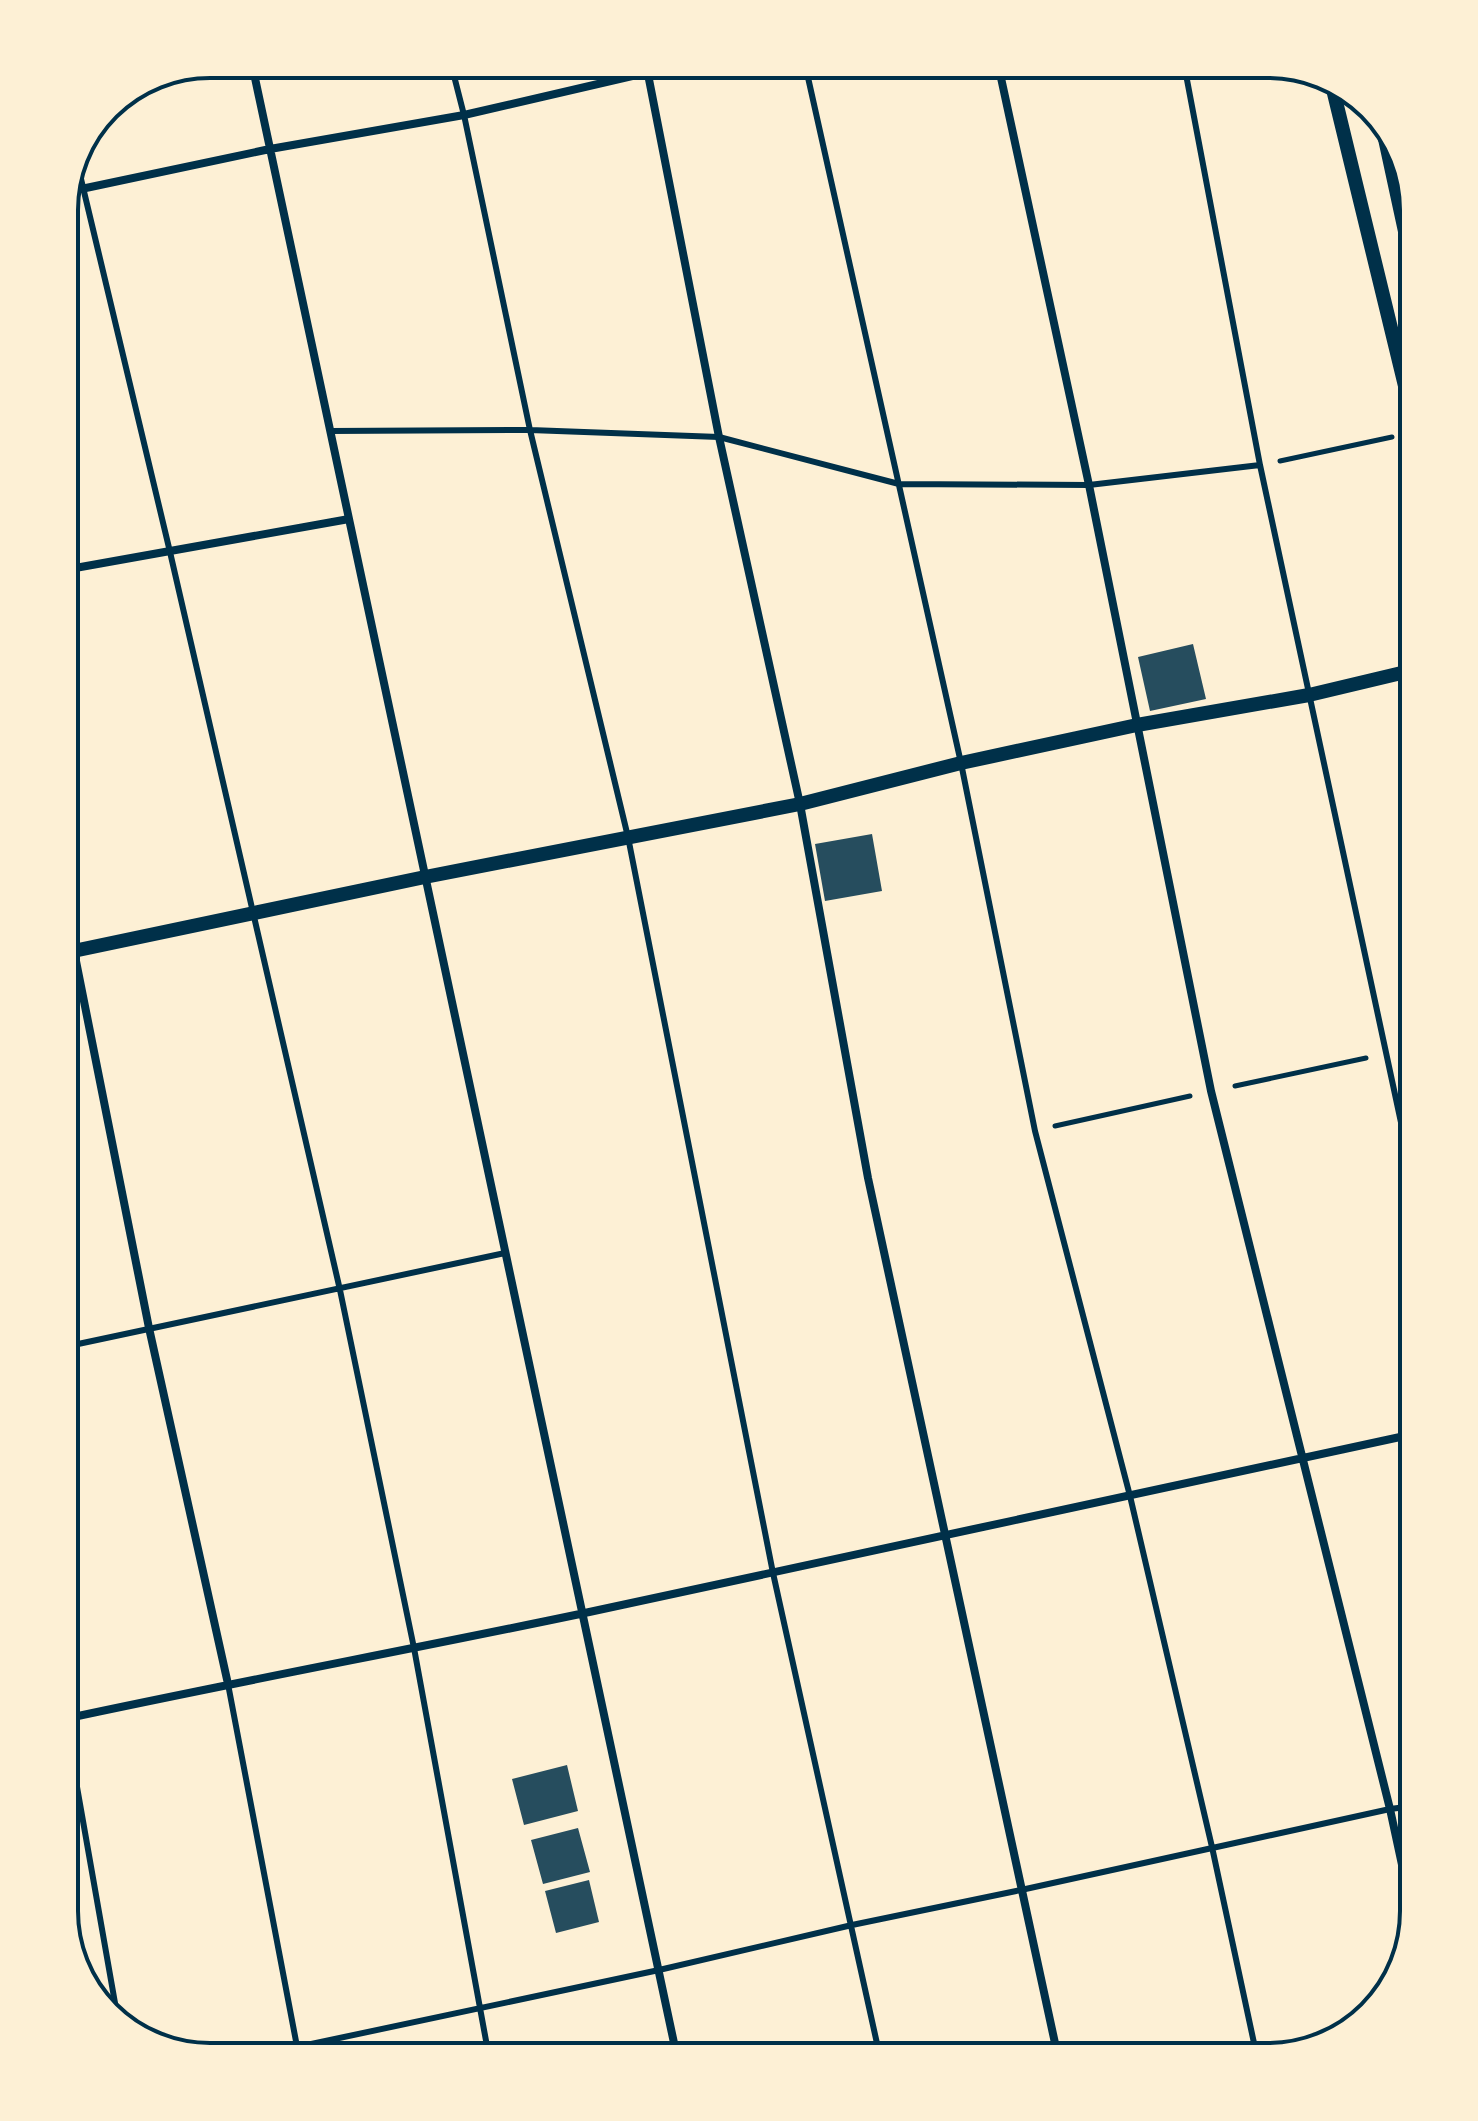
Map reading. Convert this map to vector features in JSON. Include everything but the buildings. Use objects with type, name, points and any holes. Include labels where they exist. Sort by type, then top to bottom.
[{"type":"street","points":[[255,78],[674,2043]]},
{"type":"street","points":[[81,189],[270,149],[464,115],[608,78]]},
{"type":"street","points":[[649,78],[719,437],[800,804],[868,1178],[1055,2043]]},
{"type":"street","points":[[1001,78],[1089,485],[1211,1091],[1400,1856]]},
{"type":"street","points":[[1335,96],[1400,365]]},
{"type":"street","points":[[1389,158],[1400,208]]},
{"type":"street","points":[[78,568],[349,519]]},
{"type":"street","points":[[78,950],[425,877],[800,804],[961,763],[1137,725],[1309,695],[1400,673]]},
{"type":"street","points":[[78,994],[228,1684]]},
{"type":"street","points":[[78,1714],[583,1613],[1400,1437]]},
{"type":"lane","points":[[455,78],[530,430],[628,837],[773,1573],[877,2043]]},
{"type":"lane","points":[[808,78],[961,763],[1035,1131],[1130,1496],[1254,2043]]},
{"type":"lane","points":[[1187,78],[1260,465],[1400,1118]]},
{"type":"lane","points":[[82,181],[340,1290],[414,1648],[486,2043]]},
{"type":"lane","points":[[330,431],[530,430],[719,437],[899,484],[1089,485],[1260,465]]},
{"type":"lane","points":[[78,1344],[505,1253]]},
{"type":"lane","points":[[228,1684],[296,2043]]},
{"type":"lane","points":[[78,1796],[115,2002]]},
{"type":"lane","points":[[311,2043],[1400,1808]]},
{"type":"path","points":[[1260,465],[1399,435]]}]
